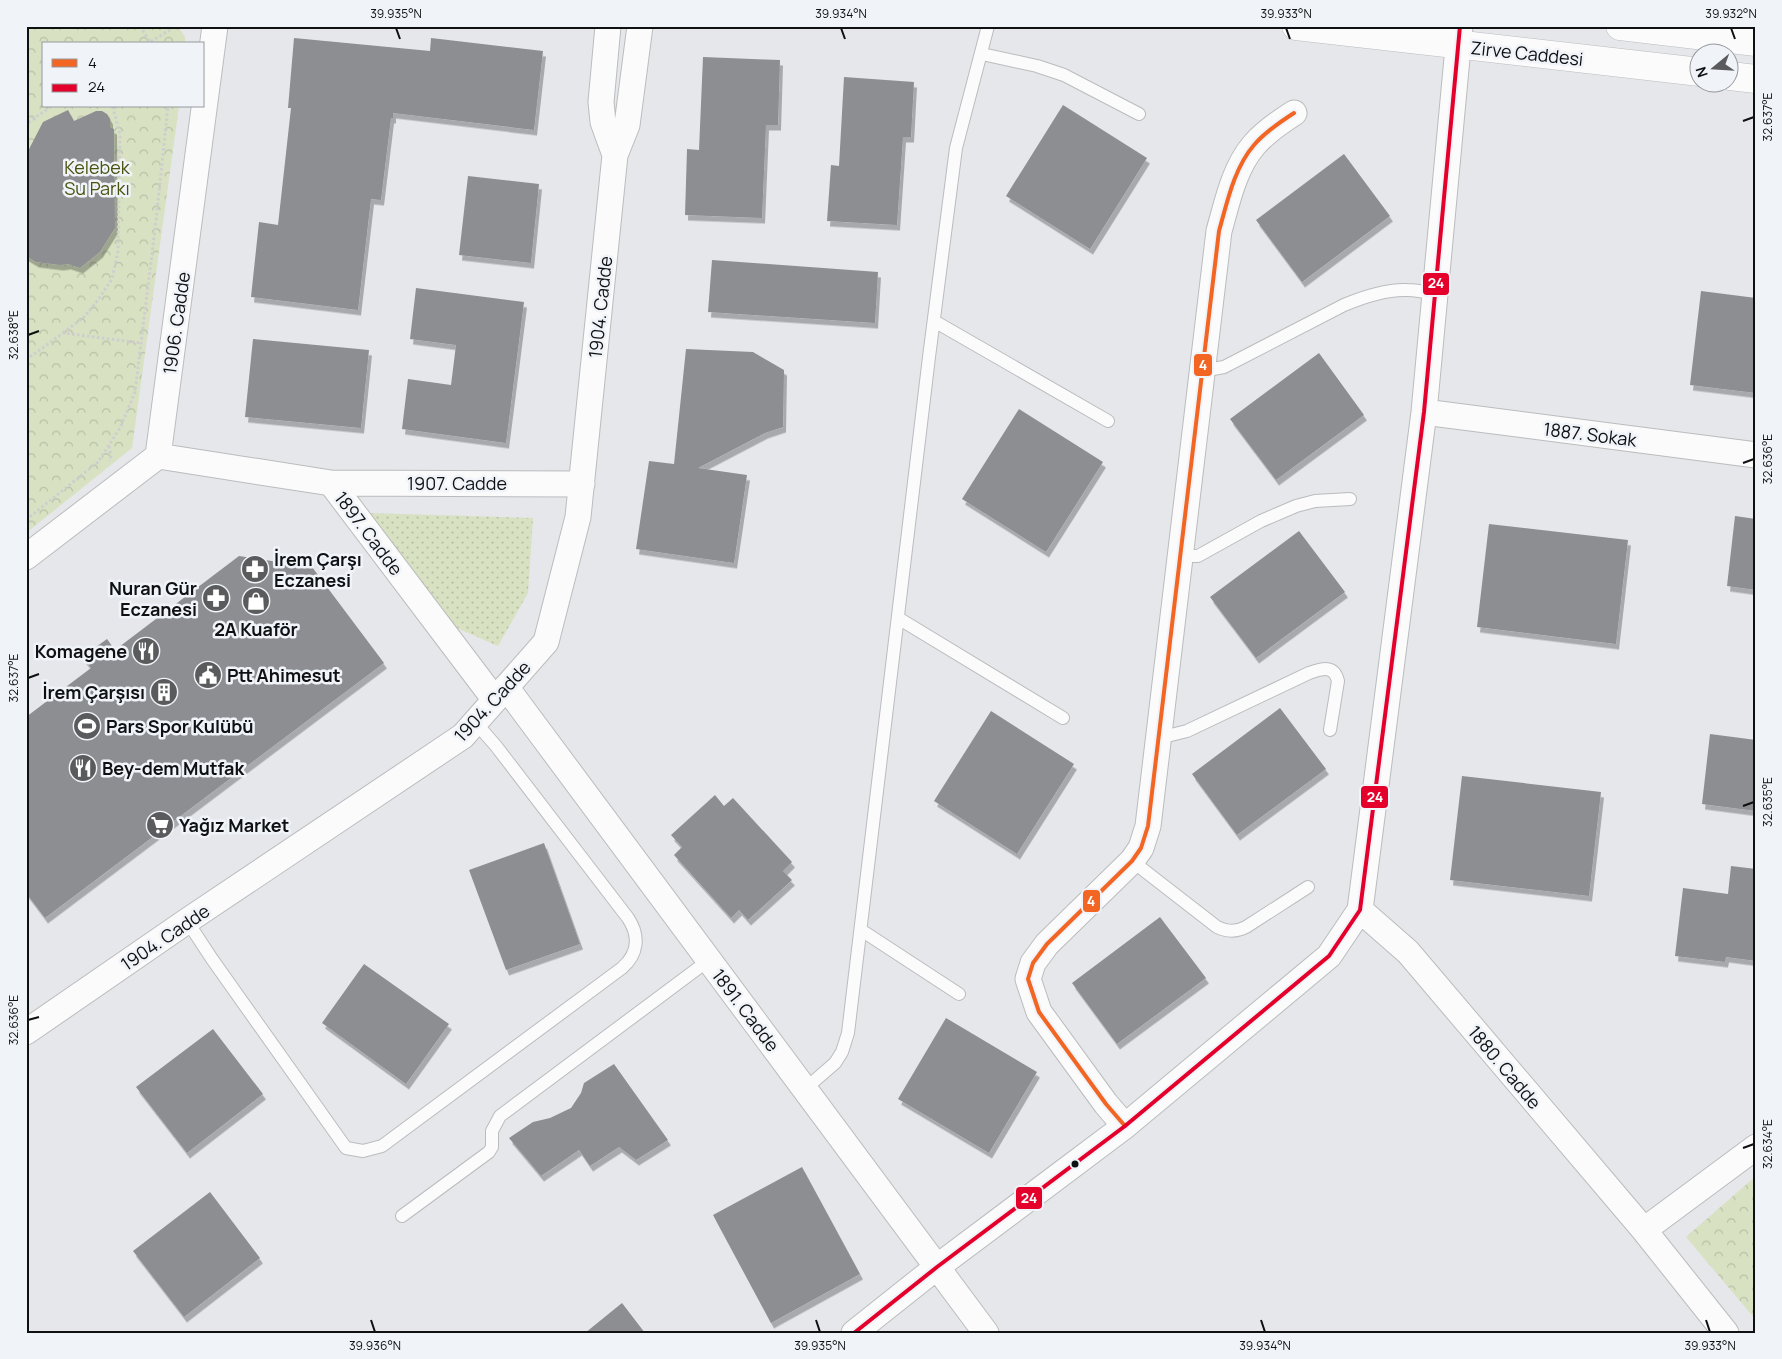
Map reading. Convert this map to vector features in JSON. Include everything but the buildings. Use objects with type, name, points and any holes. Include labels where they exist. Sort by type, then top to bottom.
[{"type":"main road","name":"Zirve Caddesi","points":[[1296,26],[1459,36],[1690,71]]},
{"type":"main road","points":[[1620,26],[1756,42]]},
{"type":"main road","points":[[1740,77],[1756,79]]},
{"type":"street","name":"1906. Cadde","points":[[205,101],[215,26]]},
{"type":"street","name":"1904. Cadde","points":[[608,26],[602,102],[603,122],[615,155]]},
{"type":"street","name":"1904. Cadde","points":[[29,1026],[463,736],[546,642],[578,517],[615,155],[627,124],[640,26]]},
{"type":"street","points":[[854,1333],[937,1267],[1125,1126],[1329,956],[1360,910],[1424,412],[1459,36]]},
{"type":"street","name":"1906. Cadde","points":[[158,456],[204,108]]},
{"type":"street","points":[[1125,1126],[1106,1104],[1039,1012],[1028,979],[1033,963],[1047,944],[1132,861],[1141,848],[1148,826],[1219,232],[1227,200],[1243,162],[1254,145],[1273,127],[1294,113]]},
{"type":"street","name":"1887. Sokak","points":[[1424,412],[1756,455]]},
{"type":"street","name":"1897. Cadde","points":[[158,456],[331,482],[501,693]]},
{"type":"street","points":[[26,557],[158,456]]},
{"type":"street","name":"1907. Cadde","points":[[331,482],[582,484]]},
{"type":"street","name":"1891. Cadde","points":[[501,693],[709,960],[986,1333]]},
{"type":"street","name":"1880. Cadde","points":[[1360,910],[1408,952],[1644,1230],[1726,1333]]},
{"type":"street","points":[[1644,1230],[1756,1147]]},
{"type":"lane","points":[[805,1088],[835,1063],[842,1052],[848,1033],[956,148],[988,26]]},
{"type":"lane","points":[[982,54],[1037,66],[1064,75],[1139,114]]},
{"type":"lane","points":[[1202,369],[1224,367],[1344,304],[1361,298],[1405,290],[1435,294]]},
{"type":"lane","points":[[934,321],[1108,421]]},
{"type":"lane","points":[[1180,556],[1198,556],[1261,521],[1296,506],[1315,502],[1350,499]]},
{"type":"lane","points":[[898,618],[1062,718]]},
{"type":"lane","points":[[1158,736],[1187,731],[1324,668],[1333,671],[1337,675],[1338,680],[1330,730]]},
{"type":"lane","points":[[187,921],[346,1148],[363,1151],[382,1146],[622,968],[632,957],[635,949],[636,933],[628,918],[496,746],[475,722]]},
{"type":"lane","points":[[1132,861],[1217,927],[1231,931],[1246,927],[1308,886]]},
{"type":"lane","points":[[861,930],[959,994]]},
{"type":"lane","points":[[402,1216],[489,1152],[492,1147],[492,1131],[500,1116],[682,978],[709,960]]},
{"type":"path","points":[[140,26],[149,42]]},
{"type":"path","points":[[152,42],[173,28],[172,26]]},
{"type":"path","points":[[26,127],[30,121],[49,108]]},
{"type":"path","points":[[26,360],[84,317],[112,279],[118,251],[120,135],[112,108]]},
{"type":"path","points":[[27,518],[98,462],[120,428],[135,392],[168,108]]},
{"type":"path","points":[[63,333],[141,343]]},
{"type":"green space","name":"Kelebek Su Parkı","points":[[26,26],[178,26],[185,37],[185,42],[42,42],[42,108],[179,108],[132,448],[26,533]]},
{"type":"green space","points":[[368,513],[533,518],[528,593],[498,646],[457,628],[370,526]]},
{"type":"green space","points":[[1756,1176],[1756,1320],[1686,1237]]},
{"type":"transit line","name":"24","points":[[854,1333],[937,1267],[1125,1126],[1329,956],[1360,910],[1424,412],[1460,26]]},
{"type":"transit line","name":"4","points":[[1125,1126],[1106,1104],[1039,1012],[1028,979],[1033,963],[1047,944],[1132,861],[1141,848],[1148,826],[1219,231],[1232,186],[1247,154],[1263,136],[1294,113]]},
{"type":"place","name":"İrem Çarşı Eczanesi","points":[[255,569]]},
{"type":"place","name":"Nuran Gür Eczanesi","points":[[216,598]]},
{"type":"place","name":"2A Kuaför","points":[[256,601]]},
{"type":"place","name":"Komagene","points":[[146,651]]},
{"type":"place","name":"Ptt Ahimesut","points":[[208,675]]},
{"type":"place","name":"İrem Çarşısı","points":[[164,692]]},
{"type":"place","name":"Pars Spor Kulübü","points":[[87,726]]},
{"type":"place","name":"Bey-dem Mutfak","points":[[83,768]]},
{"type":"place","name":"Yağız Market","points":[[160,825]]}]
